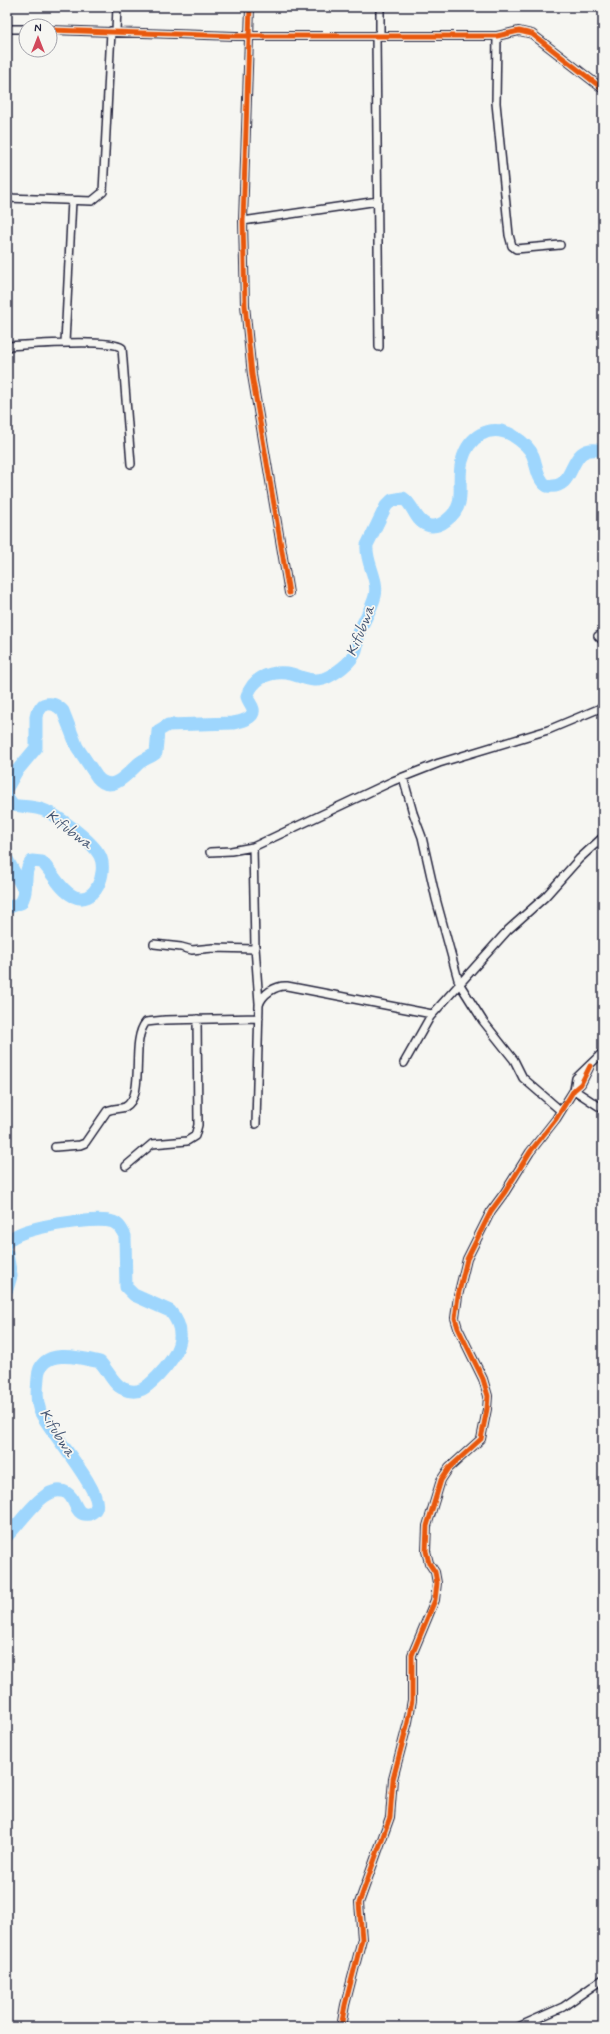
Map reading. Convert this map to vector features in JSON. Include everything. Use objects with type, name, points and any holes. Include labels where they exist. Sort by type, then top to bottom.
[{"type":"street","points":[[7,198],[92,201],[103,192],[117,7]]},
{"type":"street","points":[[250,7],[243,221],[245,305],[252,375],[289,593]]},
{"type":"street","points":[[380,7],[378,35],[380,347]]},
{"type":"street","points":[[7,29],[18,29]]},
{"type":"street","points":[[58,30],[250,36],[497,36],[519,31],[532,34],[603,89]]},
{"type":"street","points":[[497,36],[496,103],[509,234],[512,246],[516,249],[560,245]]},
{"type":"street","points":[[65,343],[72,200]]},
{"type":"street","points":[[243,221],[378,201]]},
{"type":"street","points":[[7,346],[65,343],[113,344],[122,348],[131,464]]},
{"type":"street","points":[[210,852],[231,851],[253,847],[403,777],[439,763],[535,734],[603,707]]},
{"type":"street","points":[[403,777],[413,813],[422,837],[436,899],[459,983],[483,1021],[514,1060],[523,1078],[561,1111]]},
{"type":"street","points":[[404,1063],[432,1014],[459,983],[508,930],[544,897],[579,859],[603,837]]},
{"type":"street","points":[[253,847],[255,949],[259,1005],[256,1124]]},
{"type":"street","points":[[154,944],[181,947],[192,950],[213,948],[255,949]]},
{"type":"street","points":[[259,1005],[263,996],[272,990],[283,986],[432,1014]]},
{"type":"street","points":[[55,1147],[80,1145],[85,1143],[107,1111],[123,1108],[129,1103],[137,1083],[137,1046],[142,1028],[150,1020],[259,1018]]},
{"type":"street","points":[[126,1166],[152,1144],[187,1141],[192,1139],[197,1132],[197,1019]]},
{"type":"street","points":[[342,2027],[345,2005],[362,1939],[359,1903],[390,1817],[393,1779],[408,1722],[412,1700],[412,1655],[435,1600],[437,1583],[436,1572],[429,1563],[426,1551],[427,1526],[440,1480],[449,1468],[481,1439],[488,1409],[488,1396],[483,1379],[458,1328],[455,1318],[466,1262],[491,1211],[505,1192],[530,1152],[561,1111],[574,1090],[581,1084],[590,1066],[603,1052]]},
{"type":"street","points":[[574,1090],[603,1108]]},
{"type":"street","points":[[518,2027],[563,2007],[603,1979]]},
{"type":"waterway","name":"Kifubwa","points":[[7,788],[16,772],[36,748],[36,717],[43,705],[54,705],[63,711],[77,747],[97,777],[108,784],[114,783],[125,777],[141,762],[156,753],[158,731],[168,725],[233,723],[249,718],[253,712],[247,697],[249,691],[257,681],[267,675],[273,673],[287,673],[318,680],[323,679],[342,668],[354,655],[357,648],[359,632],[374,600],[376,590],[374,577],[368,558],[367,545],[386,506],[392,500],[403,498],[410,504],[419,520],[432,526],[442,523],[451,517],[459,503],[461,466],[465,452],[474,439],[481,434],[495,431],[503,432],[512,435],[521,441],[532,453],[539,476],[547,486],[557,486],[564,481],[582,453],[591,450],[603,451]]},
{"type":"waterway","name":"Kifubwa","points":[[7,797],[13,805],[40,809],[55,816],[73,828],[96,850],[102,863],[101,879],[98,886],[88,897],[81,898],[73,896],[64,890],[42,862],[32,861],[29,864],[27,871],[25,894],[21,903],[7,908]]},
{"type":"waterway","points":[[7,859],[25,892]]},
{"type":"waterway","name":"Kifubwa","points":[[7,1243],[13,1237],[24,1232],[57,1224],[91,1220],[113,1222],[117,1224],[125,1236],[126,1287],[134,1295],[170,1311],[180,1329],[179,1345],[165,1369],[151,1383],[139,1391],[129,1391],[120,1387],[100,1362],[62,1356],[45,1362],[40,1368],[38,1378],[37,1399],[40,1411],[84,1475],[92,1489],[96,1500],[96,1508],[89,1514],[82,1513],[77,1509],[68,1494],[62,1491],[54,1492],[46,1495],[39,1501],[7,1536]]},
{"type":"waterway","name":"Kifubwa","points":[[7,1254],[11,1276],[7,1289]]},
{"type":"cycle path","points":[[250,7],[243,221],[245,305],[252,375],[289,593]]},
{"type":"cycle path","points":[[58,30],[236,36],[497,36],[519,31],[532,34],[603,89]]},
{"type":"cycle path","points":[[341,2027],[345,2005],[362,1939],[359,1903],[390,1817],[393,1779],[408,1722],[412,1700],[412,1655],[435,1600],[437,1583],[435,1572],[429,1563],[426,1551],[427,1526],[441,1480],[449,1468],[481,1439],[487,1409],[488,1396],[483,1379],[458,1328],[455,1318],[458,1296],[467,1259],[491,1211],[505,1192],[530,1152],[556,1119],[574,1090],[581,1084],[590,1066]]}]
